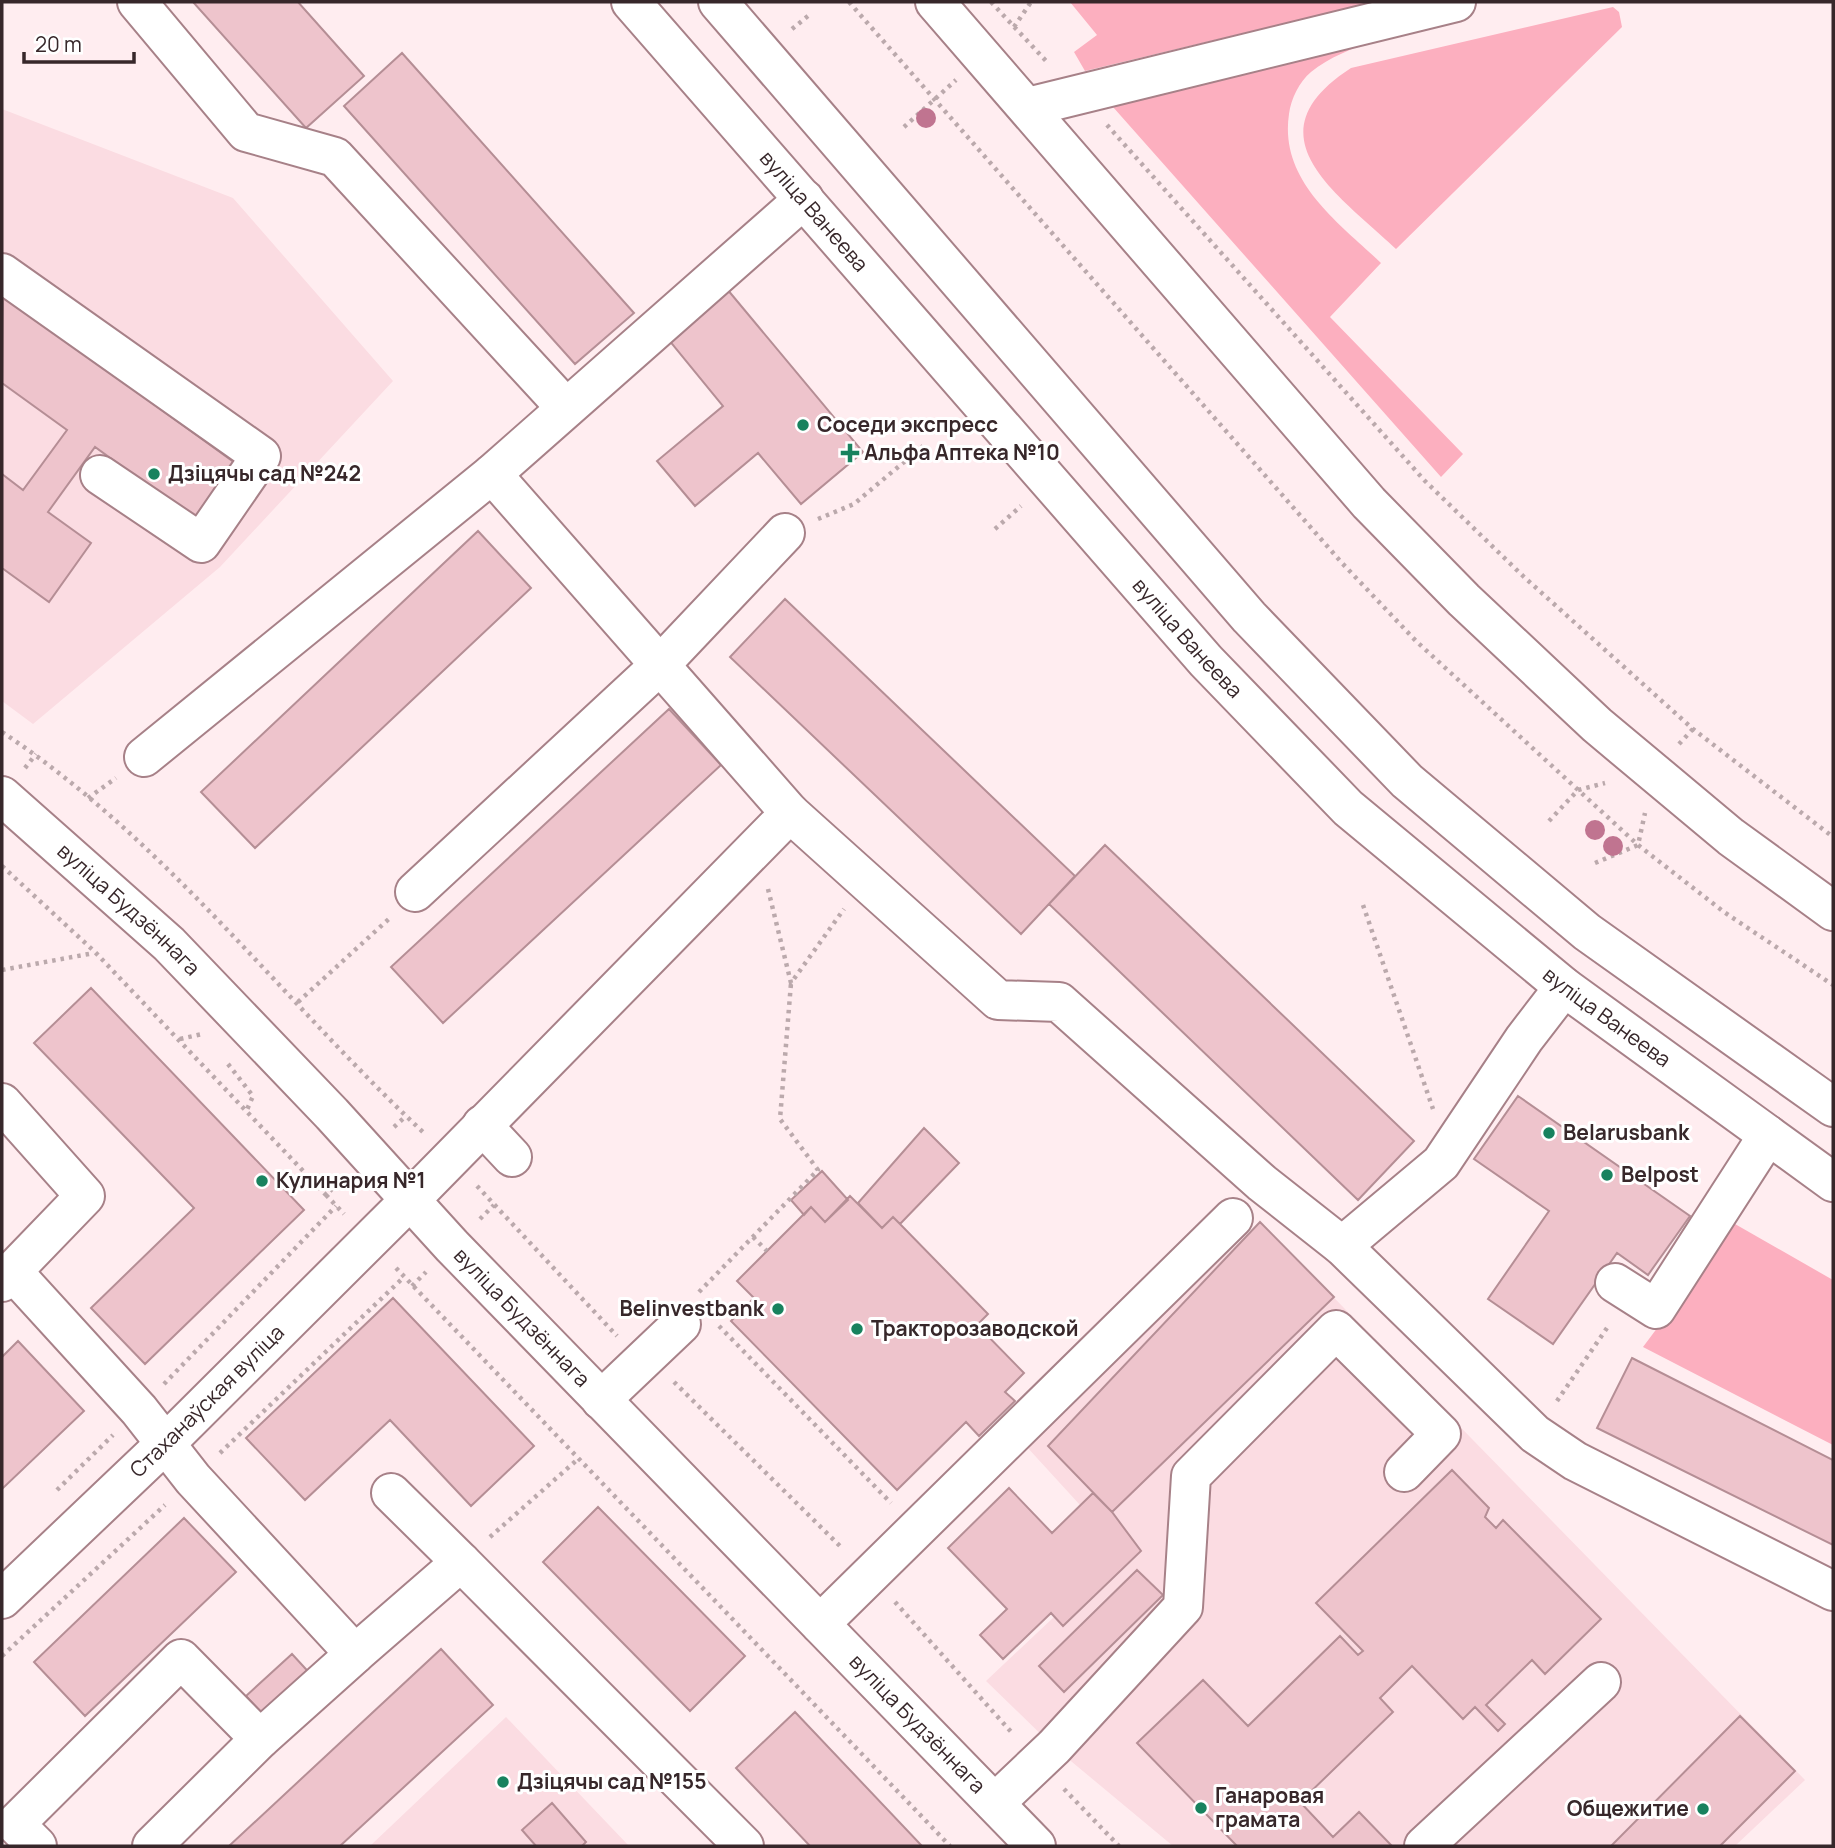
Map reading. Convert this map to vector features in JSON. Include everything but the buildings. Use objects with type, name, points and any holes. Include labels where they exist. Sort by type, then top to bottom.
[{"type":"main road","points":[[137,2],[246,132],[335,157],[566,408]]},
{"type":"main road","name":"вуліца Ванеева","points":[[631,2],[1206,661],[1348,808],[1564,987],[1833,1182]]},
{"type":"main road","points":[[719,2],[1249,617],[1408,781],[1587,932],[1833,1107]]},
{"type":"main road","points":[[935,2],[1369,503],[1464,600],[1597,725],[1731,837],[1833,911]]},
{"type":"main road","points":[[1028,107],[1456,2]]},
{"type":"main road","points":[[144,757],[492,474],[804,199]]},
{"type":"main road","points":[[2,273],[261,456],[201,542],[100,475]]},
{"type":"main road","points":[[492,474],[790,813],[999,1000],[1059,1002],[1262,1183],[1342,1246],[1535,1433],[1575,1461],[1833,1591]]},
{"type":"main road","points":[[407,901],[660,665],[785,533]]},
{"type":"main road","name":"вуліца Будзённага","points":[[2,796],[169,944],[601,1400],[1036,1846]]},
{"type":"main road","name":"Стаханаўская вуліца","points":[[2,1599],[166,1443],[410,1200],[790,813]]},
{"type":"main road","points":[[1342,1246],[1441,1163],[1524,1039],[1564,987]]},
{"type":"main road","points":[[2,1102],[85,1196],[7,1277],[139,1410],[193,1479],[355,1654]]},
{"type":"main road","points":[[481,1125],[512,1157]]},
{"type":"main road","points":[[1615,1283],[1656,1309],[1768,1135]]},
{"type":"main road","points":[[820,1624],[1233,1218]]},
{"type":"main road","points":[[601,1400],[695,1313]]},
{"type":"main road","points":[[995,1802],[1038,1762],[1183,1607],[1191,1476],[1336,1330],[1441,1434],[1404,1472]]},
{"type":"main road","points":[[391,1493],[744,1846]]},
{"type":"main road","points":[[152,1846],[260,1739],[461,1562]]},
{"type":"main road","points":[[18,1835],[181,1659],[260,1739]]},
{"type":"main road","points":[[1424,1846],[1601,1682]]},
{"type":"path","points":[[849,2],[1342,564],[1416,641],[1638,845],[1724,912],[1833,985]]},
{"type":"path","points":[[991,2],[1161,182],[1435,490],[1524,577],[1693,729],[1833,836]]},
{"type":"path","points":[[785,533],[854,504],[923,446]]},
{"type":"path","points":[[2,732],[36,754],[88,798],[204,905],[406,1115],[450,1157],[631,1351],[648,1356],[871,1576],[1038,1762],[1119,1846]]},
{"type":"path","points":[[1549,821],[1578,790],[1654,772]]},
{"type":"path","points":[[757,845],[791,983],[780,1119],[818,1170],[753,1237],[695,1313],[890,1504],[901,1501]]},
{"type":"path","points":[[2,867],[2,874]]},
{"type":"path","points":[[2,867],[95,953],[179,1039],[950,1846]]},
{"type":"path","points":[[791,983],[864,880]]},
{"type":"path","points":[[298,1002],[407,901]]},
{"type":"path","points":[[1363,905],[1448,1153]]},
{"type":"path","points":[[2,970],[95,953]]},
{"type":"path","points":[[179,1039],[203,1034],[209,1042]]},
{"type":"path","points":[[222,1058],[253,1096],[246,1112]]},
{"type":"path","points":[[326,1195],[406,1115]]},
{"type":"path","points":[[51,1496],[139,1410],[336,1206]]},
{"type":"path","points":[[753,1237],[767,1251]]},
{"type":"path","points":[[461,1562],[578,1459]]},
{"type":"shaded area","points":[[1070,2],[1374,2],[1085,71],[1074,52],[1097,35]]},
{"type":"shaded area","points":[[1613,7],[1619,12],[1622,27],[1396,249],[1350,208],[1313,164],[1304,141],[1306,117],[1320,93],[1351,68]]},
{"type":"shaded area","points":[[1374,39],[1333,58],[1307,76],[1299,86],[1292,103],[1288,138],[1293,160],[1302,180],[1315,198],[1330,216],[1381,263],[1330,317],[1463,454],[1441,477],[1113,107]]},
{"type":"shaded area","name":"Дзіцячы сад №242","points":[[2,109],[233,198],[393,381],[220,567],[33,724],[2,701]]},
{"type":"shaded area","points":[[1260,1222],[1805,1780],[1735,1846],[1173,1846],[1054,1747],[986,1681],[1123,1552],[1026,1446]]},
{"type":"shaded area","points":[[1735,1224],[1833,1280],[1833,1445],[1643,1347]]},
{"type":"shaded area","name":"Дзіцячы сад №155","points":[[506,1717],[629,1846],[370,1846]]},
{"type":"place","name":"Соседи экспресс","points":[[803,425]]},
{"type":"place","name":"Альфа Аптека №10","points":[[850,453]]},
{"type":"place","name":"Дзіцячы сад №242","points":[[154,474]]},
{"type":"place","name":"Belarusbank","points":[[1549,1133]]},
{"type":"place","name":"Belpost","points":[[1607,1175]]},
{"type":"place","name":"Кулинария №1","points":[[262,1181]]},
{"type":"place","name":"Belinvestbank","points":[[778,1309]]},
{"type":"place","name":"Тракторозаводской","points":[[857,1329]]},
{"type":"place","name":"Дзіцячы сад №155","points":[[503,1782]]},
{"type":"place","name":"Ганаровая грамата","points":[[1201,1808]]},
{"type":"place","name":"Общежитие","points":[[1703,1809]]}]
